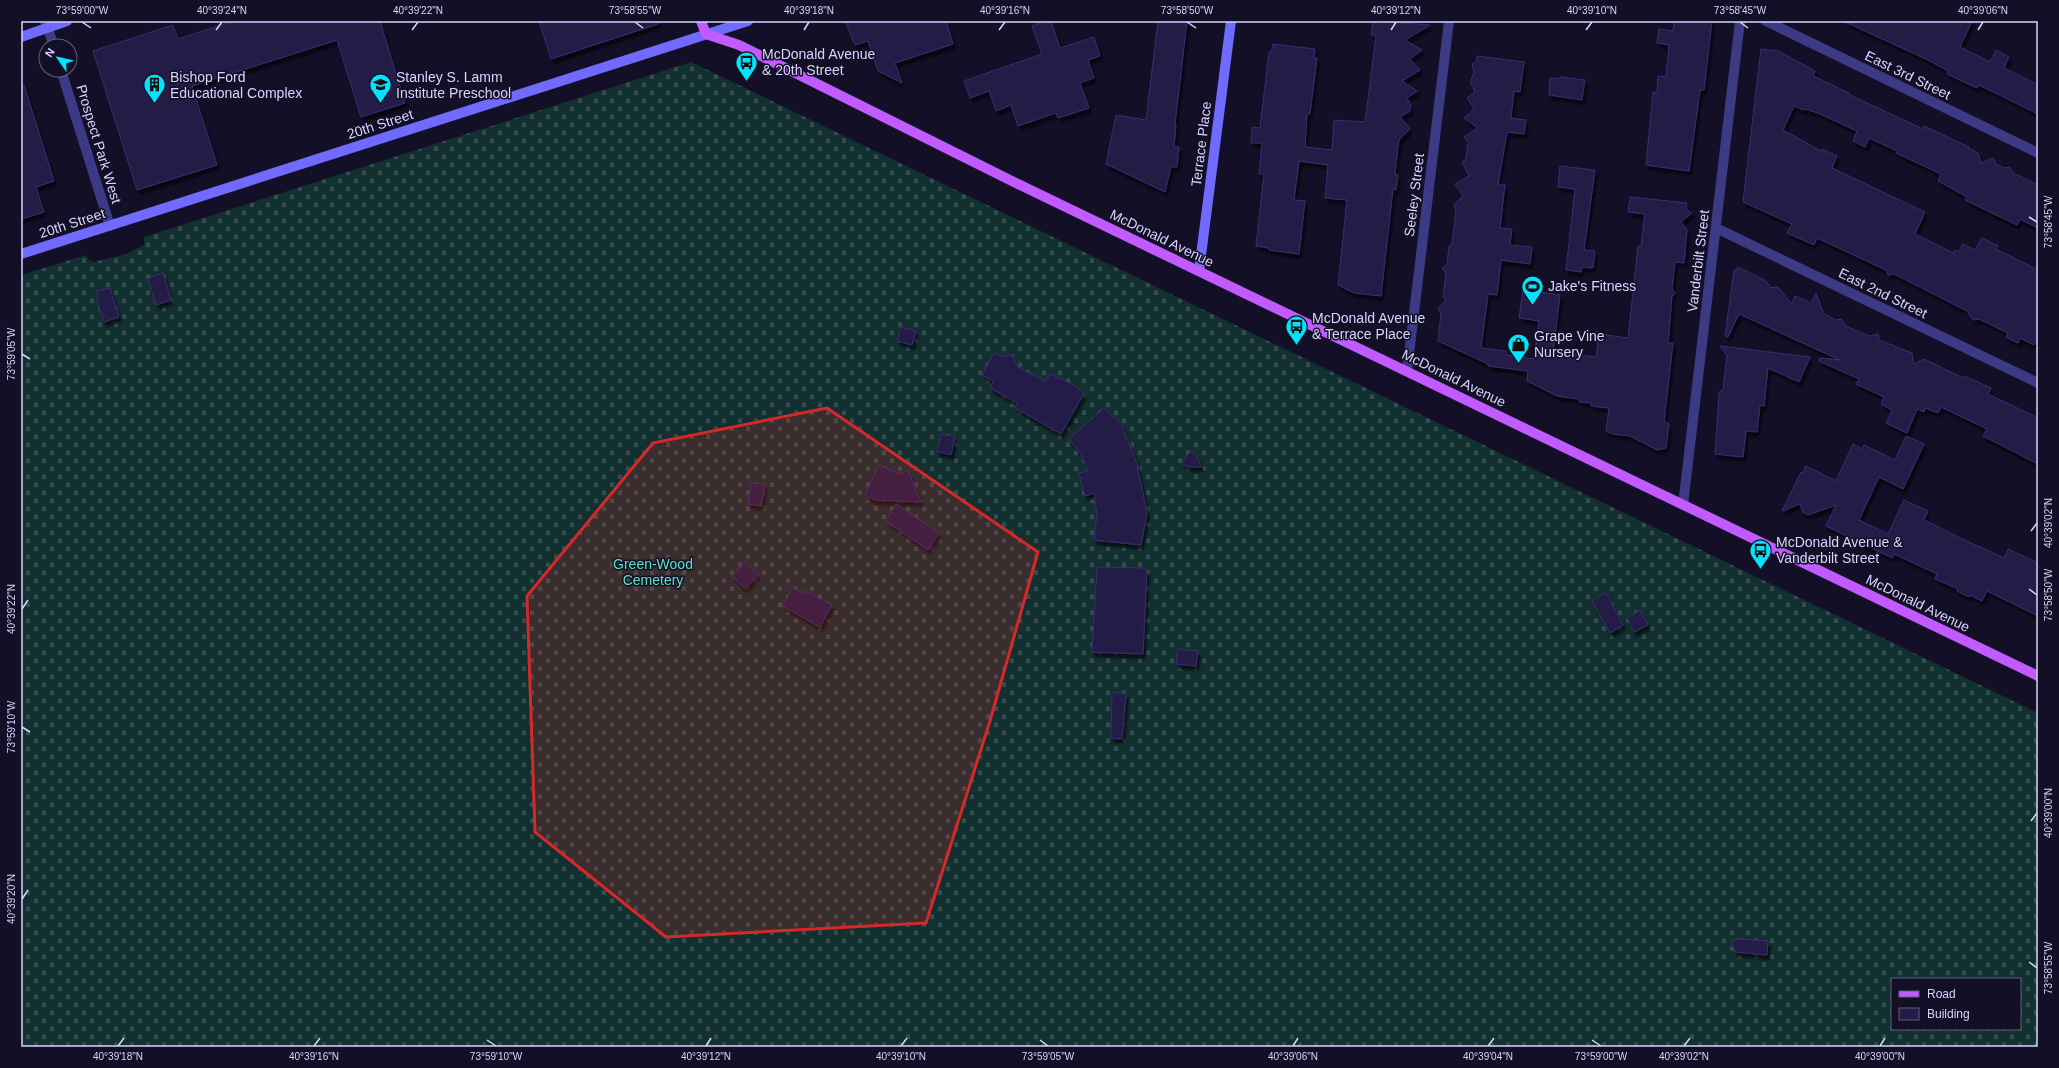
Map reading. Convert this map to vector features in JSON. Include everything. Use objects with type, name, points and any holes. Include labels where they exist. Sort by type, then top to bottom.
[{"type":"main road","points":[[21,37],[46,24],[67,21]]},
{"type":"main road","points":[[701,21],[706,34]]},
{"type":"main road","name":"20th Street","points":[[21,254],[748,21]]},
{"type":"main road","name":"Terrace Place","points":[[1199,271],[1231,21]]},
{"type":"main road","name":"McDonald Avenue","points":[[706,34],[739,45],[1018,184],[2038,676]]},
{"type":"street","name":"Seeley Street","points":[[1407,371],[1449,21]]},
{"type":"street","name":"Vanderbilt Street","points":[[1683,505],[1740,21]]},
{"type":"street","name":"East 3rd Street","points":[[1766,21],[2038,153]]},
{"type":"street","points":[[46,24],[51,38]]},
{"type":"street","name":"Prospect Park West","points":[[64,78],[110,226]]},
{"type":"street","name":"East 2nd Street","points":[[1716,228],[2038,383]]},
{"type":"highlighted area","points":[[827,408],[1038,552],[990,721],[926,923],[666,937],[535,832],[527,596],[653,443]]},
{"type":"green space","name":"Green-Wood Cemetery","points":[[691,62],[2038,713],[2038,1047],[21,1047],[21,275],[86,255],[88,259],[94,262],[127,254],[144,245],[144,237]]},
{"type":"building","name":"Bishop Ford Educational Complex","points":[[233,21],[380,21],[405,103],[361,117],[337,40],[192,86],[217,165],[137,190],[93,51],[173,25],[178,39]]},
{"type":"building","points":[[539,21],[658,21],[658,24],[551,59]]},
{"type":"building","points":[[845,21],[946,21],[953,44],[895,63],[902,83],[878,71],[868,41],[855,45]]},
{"type":"building","points":[[1046,21],[1051,21],[1060,48],[1094,37],[1100,56],[1088,60],[1094,78],[1080,83],[1089,108],[1058,118],[1056,113],[1018,126],[1011,105],[996,111],[989,91],[970,98],[964,81],[1042,54],[1032,26]]},
{"type":"building","points":[[1158,21],[1187,21],[1175,124],[1174,147],[1179,147],[1177,167],[1171,167],[1165,192],[1106,164],[1116,115],[1146,120]]},
{"type":"building","points":[[1373,21],[1430,25],[1405,40],[1422,50],[1410,59],[1420,70],[1402,81],[1417,91],[1407,98],[1411,105],[1410,111],[1400,117],[1410,129],[1399,140],[1395,174],[1398,175],[1396,190],[1393,189],[1381,296],[1354,293],[1338,285],[1347,200],[1325,198],[1328,165],[1299,161],[1294,200],[1305,201],[1299,254],[1269,250],[1269,248],[1256,246],[1264,174],[1259,174],[1262,143],[1251,143],[1252,127],[1260,128],[1269,52],[1271,53],[1273,44],[1315,49],[1314,58],[1317,58],[1310,114],[1307,114],[1305,147],[1332,150],[1334,120],[1365,122],[1376,36],[1371,35]]},
{"type":"building","points":[[1674,21],[1712,21],[1704,90],[1700,90],[1689,171],[1646,165],[1653,92],[1657,93],[1658,76],[1666,77],[1669,45],[1657,43],[1659,29],[1673,31]]},
{"type":"building","points":[[1843,21],[1972,21],[1960,47],[1990,62],[1996,50],[2009,57],[2004,68],[2038,85],[2038,114],[1979,85],[1977,88],[1947,74],[1948,71],[1928,60]]},
{"type":"building","points":[[1761,49],[1778,51],[1815,71],[1813,76],[1849,93],[1848,94],[1923,129],[1924,126],[1969,147],[1968,148],[1978,153],[1981,163],[1993,158],[1996,164],[2004,168],[2010,167],[2013,173],[2038,185],[2038,228],[2020,219],[2017,225],[1965,200],[1967,197],[1938,181],[1941,174],[1896,153],[1897,151],[1869,138],[1865,147],[1853,141],[1857,131],[1818,113],[1794,106],[1783,130],[1821,151],[1822,149],[1837,156],[1832,168],[1925,212],[1915,234],[1953,253],[1955,250],[1959,252],[1963,244],[1975,250],[1982,238],[1998,246],[1996,249],[2038,270],[2038,337],[2034,345],[2020,338],[2018,343],[2006,337],[2008,333],[1979,319],[1973,320],[1967,311],[1894,274],[1888,275],[1886,270],[1817,238],[1814,245],[1787,233],[1792,224],[1743,202]]},
{"type":"building","points":[[1477,56],[1524,62],[1520,92],[1514,91],[1511,118],[1526,120],[1524,134],[1507,132],[1498,185],[1505,185],[1500,228],[1512,229],[1510,245],[1532,247],[1530,264],[1501,260],[1497,295],[1488,294],[1481,348],[1506,351],[1506,355],[1534,359],[1539,321],[1519,318],[1523,290],[1560,295],[1553,352],[1596,357],[1599,334],[1628,338],[1638,246],[1641,246],[1645,214],[1628,212],[1630,197],[1687,203],[1686,209],[1692,213],[1681,222],[1687,230],[1684,263],[1675,262],[1672,288],[1675,294],[1672,296],[1668,343],[1673,343],[1664,421],[1669,424],[1666,448],[1657,450],[1630,436],[1613,434],[1606,431],[1609,408],[1591,406],[1591,403],[1579,402],[1579,399],[1557,396],[1527,381],[1528,371],[1488,366],[1488,364],[1438,341],[1441,313],[1438,309],[1446,300],[1443,296],[1446,273],[1442,268],[1447,265],[1449,246],[1452,244],[1456,211],[1454,205],[1463,196],[1455,184],[1469,176],[1462,162],[1466,159],[1468,142],[1464,137],[1478,128],[1464,118],[1474,109],[1467,98],[1475,92],[1470,82],[1474,73],[1472,64],[1477,61]]},
{"type":"building","points":[[1560,77],[1585,80],[1582,100],[1549,95],[1550,78],[1560,79]]},
{"type":"building","points":[[21,85],[24,85],[54,181],[36,187],[44,212],[21,219]]},
{"type":"building","points":[[1560,166],[1595,170],[1584,250],[1595,251],[1593,268],[1582,267],[1581,272],[1566,270],[1575,189],[1558,187]]},
{"type":"building","points":[[1738,267],[1766,281],[1771,288],[1778,287],[1792,304],[1795,296],[1811,303],[1816,293],[1824,314],[1836,320],[1841,319],[1846,326],[1869,336],[1878,334],[1879,340],[1912,353],[1914,364],[1924,359],[1963,378],[1964,376],[1991,388],[1988,394],[2038,418],[2038,464],[1983,436],[1987,429],[1941,407],[1938,413],[1925,408],[1924,412],[1917,409],[1907,433],[1886,423],[1892,410],[1881,404],[1884,397],[1856,384],[1859,379],[1819,361],[1820,358],[1840,360],[1739,314],[1728,337],[1725,336],[1734,270],[1736,271]]},
{"type":"building","points":[[163,273],[171,300],[156,305],[148,278]]},
{"type":"building","points":[[110,288],[119,317],[104,322],[96,297],[98,297],[96,291]]},
{"type":"building","points":[[901,327],[916,331],[912,345],[897,341]]},
{"type":"building","points":[[1720,346],[1810,357],[1799,382],[1768,368],[1764,406],[1760,405],[1757,432],[1746,431],[1743,457],[1715,454],[1719,395],[1720,391],[1723,390],[1727,356]]},
{"type":"building","points":[[994,353],[1002,357],[1012,355],[1018,367],[1045,381],[1050,374],[1074,385],[1084,393],[1061,434],[1015,408],[1017,403],[990,388],[993,381],[982,375]]},
{"type":"building","points":[[1104,408],[1121,424],[1137,464],[1147,513],[1141,545],[1094,540],[1097,515],[1094,493],[1085,496],[1079,473],[1088,471],[1081,454],[1069,439]]},
{"type":"building","points":[[941,434],[955,437],[951,455],[937,451]]},
{"type":"building","points":[[1906,436],[1924,444],[1903,489],[1879,477],[1859,520],[1888,534],[1904,500],[1928,511],[1924,520],[1956,536],[2004,558],[2008,549],[2038,563],[2038,616],[1987,591],[1982,601],[1970,595],[1969,597],[1957,591],[1958,589],[1935,579],[1937,574],[1894,554],[1892,558],[1826,526],[1836,505],[1808,515],[1803,512],[1800,504],[1782,511],[1801,472],[1803,473],[1806,466],[1836,481],[1853,444],[1862,449],[1864,445],[1895,460]]},
{"type":"building","points":[[1192,451],[1197,457],[1201,467],[1190,467],[1182,464],[1186,456]]},
{"type":"building","points":[[879,465],[899,474],[908,471],[921,502],[875,500],[865,495]]},
{"type":"building","points":[[751,483],[765,484],[761,506],[748,504]]},
{"type":"building","points":[[896,504],[939,533],[928,550],[886,521]]},
{"type":"building","points":[[745,562],[758,575],[745,589],[732,576]]},
{"type":"building","points":[[1097,567],[1143,568],[1147,570],[1143,654],[1092,652]]},
{"type":"building","points":[[793,588],[803,593],[805,591],[832,605],[820,627],[782,606]]},
{"type":"building","points":[[1606,593],[1623,625],[1610,633],[1592,601]]},
{"type":"building","points":[[1640,610],[1648,625],[1634,632],[1627,618]]},
{"type":"building","points":[[1178,649],[1198,651],[1196,666],[1176,664]]},
{"type":"building","points":[[1112,692],[1126,694],[1122,739],[1111,738]]},
{"type":"building","points":[[1740,939],[1768,941],[1767,955],[1735,952],[1731,941]]},
{"type":"place","name":"McDonald Avenue & 20th Street","points":[[746,82]]},
{"type":"place","name":"Bishop Ford Educational Complex","points":[[154,104]]},
{"type":"place","name":"Stanley S. Lamm Institute Preschool","points":[[380,104]]},
{"type":"place","name":"Jake's Fitness","points":[[1532,306]]},
{"type":"place","name":"McDonald Avenue & Terrace Place","points":[[1296,346]]},
{"type":"place","name":"Grape Vine Nursery","points":[[1519,364]]},
{"type":"place","name":"McDonald Avenue & Vanderbilt Street","points":[[1761,570]]}]
